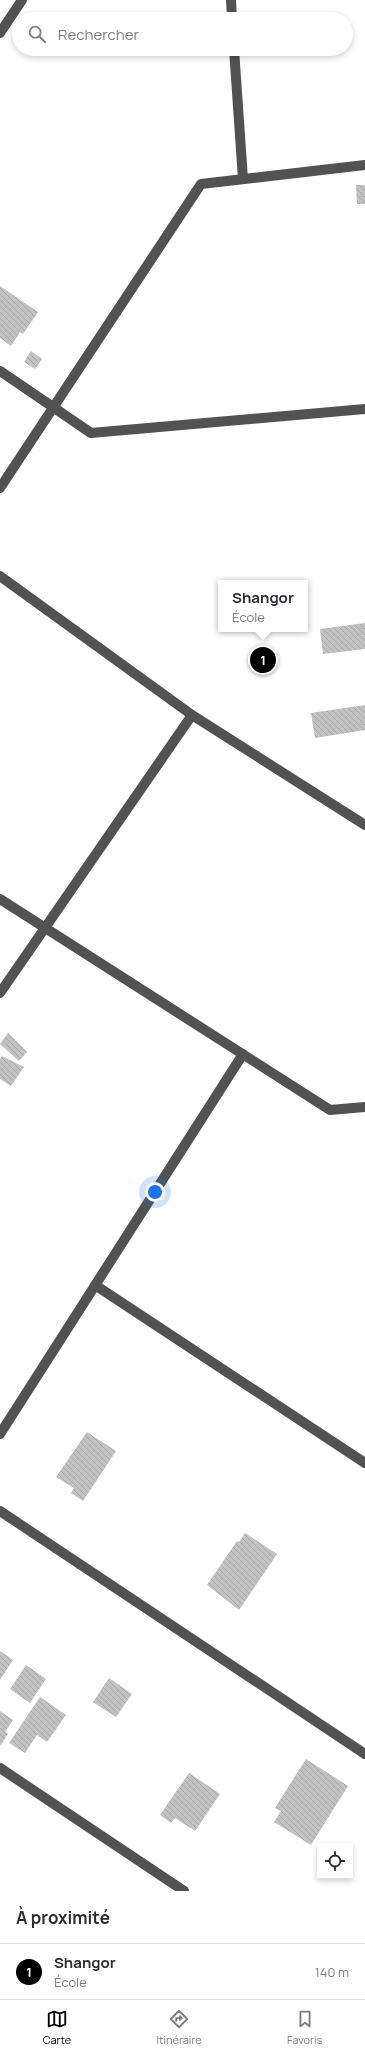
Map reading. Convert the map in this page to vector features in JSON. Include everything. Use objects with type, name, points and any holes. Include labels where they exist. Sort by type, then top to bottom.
[{"type":"street","points":[[14,12],[22,0]]},
{"type":"street","points":[[231,0],[232,12]]},
{"type":"street","points":[[0,33],[12,15]]},
{"type":"street","points":[[234,56],[243,179]]},
{"type":"street","points":[[0,488],[202,184],[365,166]]},
{"type":"street","points":[[0,371],[91,433],[365,409]]},
{"type":"street","points":[[0,576],[192,715],[365,825]]},
{"type":"street","points":[[0,994],[192,715]]},
{"type":"street","points":[[0,899],[330,1110],[365,1107]]},
{"type":"street","points":[[0,1434],[243,1054]]},
{"type":"street","points":[[95,1285],[365,1463]]},
{"type":"street","points":[[0,1511],[365,1754]]},
{"type":"street","points":[[0,1768],[184,1891]]},
{"type":"building","points":[[356,185],[365,185],[365,204],[357,204]]},
{"type":"building","points":[[0,286],[38,312],[23,334],[20,332],[11,346],[0,338]]},
{"type":"building","points":[[31,351],[42,359],[35,369],[24,362]]},
{"type":"building","points":[[365,623],[365,649],[323,654],[320,629]]},
{"type":"building","points":[[365,705],[365,730],[315,738],[311,713]]},
{"type":"building","points":[[8,1033],[27,1052],[19,1061],[0,1044]]},
{"type":"building","points":[[2,1056],[24,1067],[11,1086],[0,1079],[0,1059]]},
{"type":"building","points":[[87,1432],[116,1451],[83,1501],[71,1493],[74,1488],[56,1477]]},
{"type":"building","points":[[245,1533],[277,1554],[239,1610],[207,1585],[237,1541],[239,1542]]},
{"type":"building","points":[[0,1651],[13,1660],[0,1680]]},
{"type":"building","points":[[26,1665],[46,1679],[30,1703],[10,1689]]},
{"type":"building","points":[[109,1678],[132,1694],[116,1717],[93,1702]]},
{"type":"building","points":[[40,1697],[66,1715],[47,1742],[37,1735],[25,1753],[9,1743]]},
{"type":"building","points":[[0,1711],[13,1720],[5,1732],[8,1734],[0,1746]]},
{"type":"building","points":[[306,1759],[348,1786],[311,1845],[274,1822],[281,1811],[275,1808]]},
{"type":"building","points":[[189,1773],[220,1794],[195,1831],[175,1818],[171,1823],[160,1815]]},
{"type":"place","name":"Shangor","points":[[263,660]]}]
